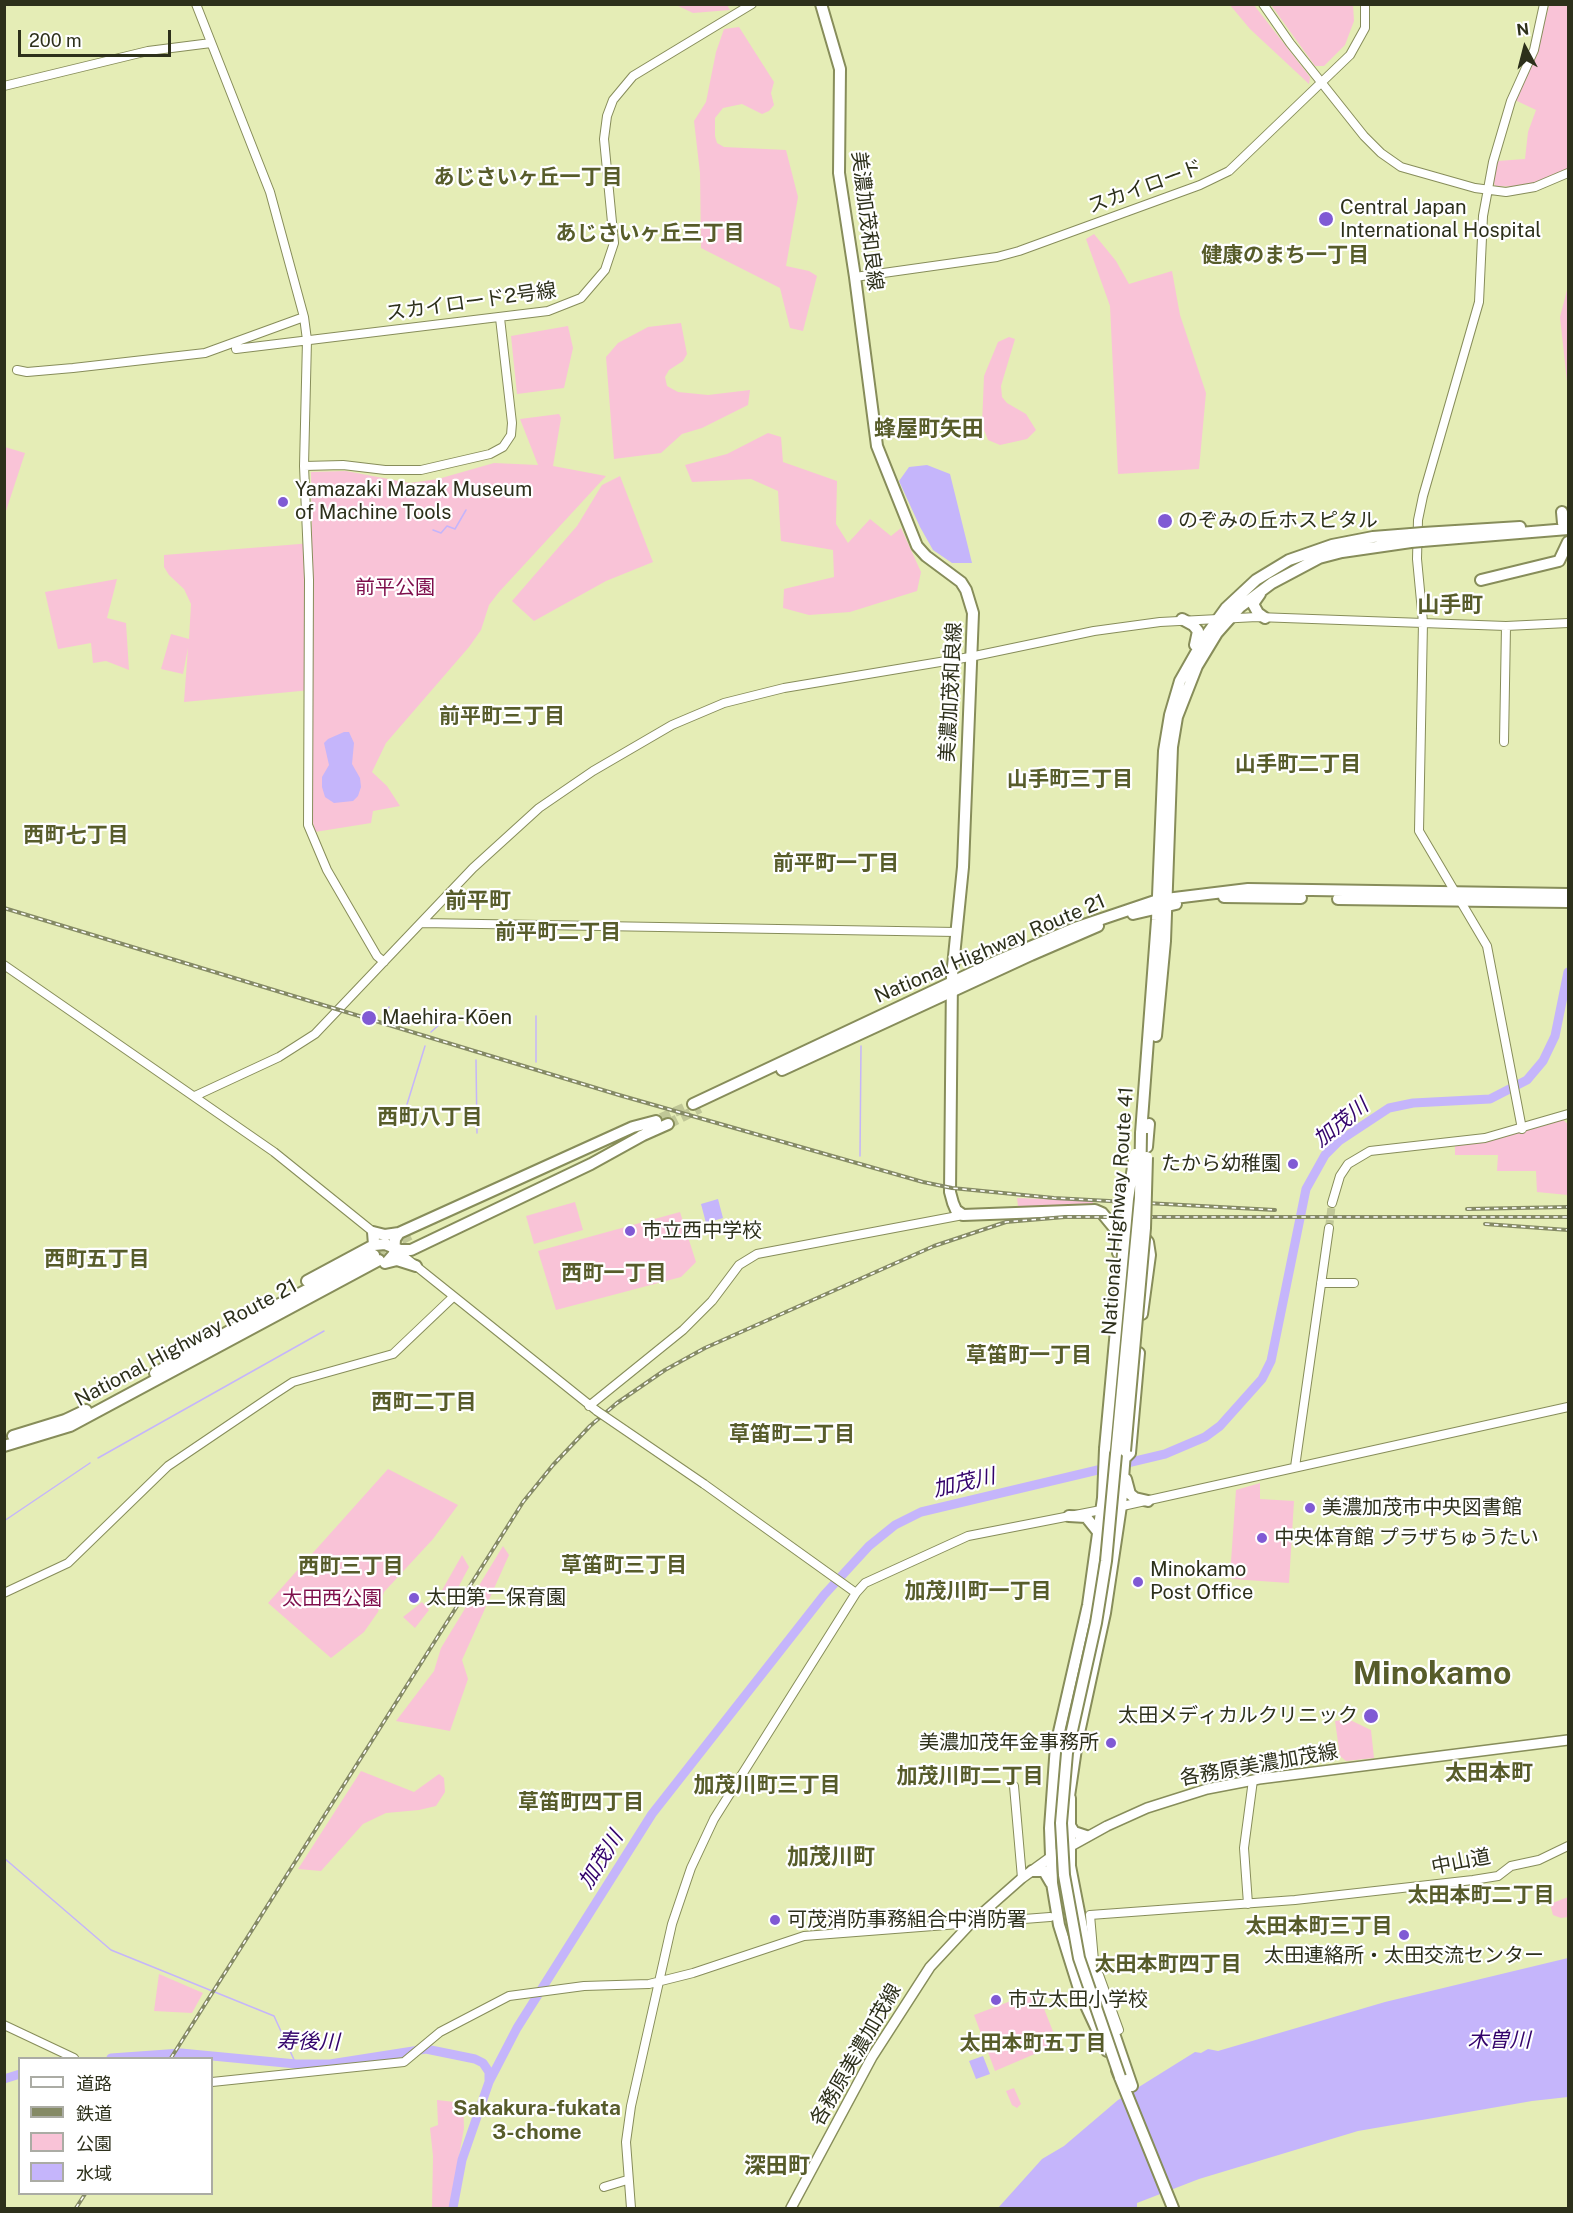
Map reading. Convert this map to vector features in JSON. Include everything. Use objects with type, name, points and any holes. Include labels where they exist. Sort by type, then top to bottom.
[{"type":"main road","name":"美濃加茂和良線","points":[[821,4],[840,69],[839,173],[855,277],[876,446],[917,546],[931,561],[961,582],[973,613],[963,867],[952,988],[950,1192],[956,1210],[963,1215]]},
{"type":"main road","name":"National Highway Route 41","points":[[1173,2208],[1120,2077],[1079,1958],[1064,1875],[1061,1815],[1067,1753],[1098,1614],[1106,1561],[1140,1198],[1141,1133],[1148,1083],[1171,761],[1177,717],[1201,657],[1231,617],[1257,592],[1319,558],[1417,537],[1566,525]]},
{"type":"main road","name":"National Highway Route 41","points":[[1162,903],[1166,735],[1177,689],[1219,618],[1244,589],[1273,569],[1312,551],[1364,533],[1417,537]]},
{"type":"main road","points":[[1481,580],[1559,561],[1569,542]]},
{"type":"main road","points":[[1265,618],[1258,613],[1253,604],[1258,596],[1276,580]]},
{"type":"main road","points":[[1182,620],[1193,625],[1198,631],[1198,639],[1189,666]]},
{"type":"main road","name":"National Highway Route 21","points":[[697,1106],[952,988],[1114,920],[1162,903],[1248,889],[1569,894]]},
{"type":"main road","name":"National Highway Route 21","points":[[1162,903],[1231,897],[1569,902]]},
{"type":"main road","name":"National Highway Route 41","points":[[1148,1083],[1147,1147],[1110,1554],[1100,1619],[1071,1739],[1064,1814],[1066,1868],[1073,1917],[1090,1983],[1181,2208]]},
{"type":"main road","points":[[379,1255],[394,1254],[394,1249],[395,1239],[408,1240],[591,1164],[647,1133],[662,1121],[633,1127],[408,1240],[394,1249]]},
{"type":"main road","points":[[1102,1462],[1128,1199],[1141,1133]]},
{"type":"main road","points":[[1123,2064],[1094,1982],[1080,1921],[1069,1848],[1069,1824],[1077,1742],[1105,1613],[1121,1506],[1146,1218],[1147,1147]]},
{"type":"main road","points":[[963,1215],[1086,1209],[1102,1213],[1116,1230],[1119,1246],[1102,1462],[1101,1510],[1092,1576]]},
{"type":"main road","points":[[1101,1510],[1111,1504],[1124,1462],[1130,1453],[1150,1255],[1148,1242],[1142,1235],[1116,1230]]},
{"type":"main road","points":[[379,1255],[373,1232],[408,1240]]},
{"type":"main road","points":[[408,1240],[416,1266]]},
{"type":"main road","points":[[379,1255],[385,1244],[394,1249]]},
{"type":"main road","points":[[379,1255],[416,1266]]},
{"type":"main road","name":"National Highway Route 21","points":[[4,1446],[70,1425],[189,1363],[217,1354],[379,1255]]},
{"type":"main road","name":"National Highway Route 21","points":[[4,1439],[65,1420],[245,1322],[379,1255]]},
{"type":"main road","points":[[1124,1462],[1130,1494],[1135,1498],[1148,1501]]},
{"type":"main road","points":[[1120,2077],[1081,1995],[1053,1912],[1050,1797],[1056,1745],[1092,1576],[1108,1519],[1121,1506]]},
{"type":"main road","points":[[1069,1516],[1086,1517],[1098,1532]]},
{"type":"main road","name":"各務原美濃加茂線","points":[[791,2208],[903,2005],[930,1967],[971,1923],[1022,1878],[1051,1857],[1086,1836],[1173,1798],[1253,1780],[1569,1740]]},
{"type":"main road","points":[[1051,1857],[1056,1849],[1070,1798]]},
{"type":"main road","points":[[1069,1824],[1074,1832],[1086,1836]]},
{"type":"main road","points":[[1053,1912],[1057,1887],[1069,1848]]},
{"type":"main road","points":[[1032,1871],[1044,1871],[1052,1883]]},
{"type":"street","points":[[196,4],[270,192],[304,317],[307,340],[304,466],[309,580],[306,814],[319,856],[377,956],[384,962]]},
{"type":"street","name":"スカイロード2号線","points":[[236,349],[500,318],[562,307],[581,298],[599,280],[612,254],[615,232],[604,139],[607,116],[613,100],[633,76],[752,4]]},
{"type":"street","points":[[1263,4],[1364,136],[1390,161],[1413,172],[1488,191],[1522,190],[1569,173]]},
{"type":"street","name":"スカイロード","points":[[855,277],[997,257],[1200,185],[1229,171],[1323,83],[1358,44],[1365,27],[1365,4]]},
{"type":"street","points":[[1522,1129],[1487,946],[1463,902],[1422,839],[1418,823],[1423,622],[1416,559],[1418,520],[1434,455],[1477,313],[1481,279],[1483,216],[1499,138],[1511,101],[1534,50],[1544,4]]},
{"type":"street","points":[[4,86],[148,51],[211,43]]},
{"type":"street","points":[[17,370],[50,370],[205,353],[304,317]]},
{"type":"street","points":[[304,466],[344,465],[385,470],[421,470],[490,454],[503,447],[511,435],[512,423],[500,318]]},
{"type":"street","points":[[195,1096],[279,1057],[315,1034],[492,849],[539,808],[593,771],[672,725],[706,710],[765,692],[970,657],[1094,631],[1182,620],[1231,617],[1506,626],[1569,624]]},
{"type":"street","points":[[1504,742],[1506,626]]},
{"type":"street","points":[[422,923],[956,932]]},
{"type":"street","points":[[4,965],[277,1155],[589,1406],[856,1593]]},
{"type":"street","points":[[1332,1203],[1340,1176],[1348,1164],[1370,1151],[1485,1138],[1569,1114]]},
{"type":"street","points":[[589,1406],[683,1330],[712,1301],[748,1258],[783,1249],[963,1215]]},
{"type":"street","points":[[1295,1467],[1329,1228]]},
{"type":"street","points":[[1321,1283],[1353,1283]]},
{"type":"street","points":[[4,1593],[68,1563],[168,1466],[273,1395],[293,1382],[393,1354],[453,1297]]},
{"type":"street","points":[[631,2208],[627,2180],[626,2142],[631,2106],[680,1899],[707,1832],[856,1593],[865,1583],[968,1536],[1148,1501],[1569,1407]]},
{"type":"street","points":[[1248,1904],[1244,1848],[1253,1780]]},
{"type":"street","points":[[1014,1786],[1022,1878]]},
{"type":"street","name":"中山道","points":[[1119,2030],[1092,1957],[1090,1915],[1248,1904],[1495,1877],[1511,1866],[1539,1860],[1569,1846]]},
{"type":"street","points":[[213,2082],[404,2062],[449,2027],[499,2000],[519,1994],[545,1991],[659,1982],[804,1936],[971,1923],[1053,1912]]},
{"type":"street","points":[[4,2025],[72,2057]]},
{"type":"street","points":[[604,2187],[627,2180]]},
{"type":"green space","points":[[676,5],[727,5],[730,10],[693,13]]},
{"type":"green space","points":[[1230,5],[1254,5],[1310,77],[1309,84],[1250,29]]},
{"type":"green space","points":[[1271,5],[1353,5],[1354,21],[1345,45],[1324,66],[1315,66]]},
{"type":"green space","points":[[1568,5],[1568,172],[1523,187],[1495,186],[1492,178],[1497,161],[1525,159],[1528,132],[1536,110],[1517,101],[1515,97],[1536,53],[1549,6]]},
{"type":"green space","points":[[739,27],[774,82],[771,93],[774,105],[762,114],[742,104],[723,108],[715,118],[715,136],[717,143],[724,147],[786,150],[798,197],[786,266],[809,271],[817,276],[803,331],[790,328],[780,288],[701,248],[700,173],[694,121],[706,102],[716,52],[724,29]]},
{"type":"green space","points":[[1094,234],[1116,261],[1129,284],[1172,271],[1180,315],[1206,393],[1199,469],[1118,474],[1110,306],[1086,239]]},
{"type":"green space","points":[[1568,286],[1568,391],[1560,317]]},
{"type":"green space","points":[[681,323],[687,354],[683,361],[669,370],[665,377],[667,386],[678,392],[708,395],[750,390],[748,405],[702,428],[682,434],[661,453],[614,459],[606,357],[618,343],[648,327]]},
{"type":"green space","points":[[568,326],[573,348],[564,388],[517,394],[511,336]]},
{"type":"green space","points":[[1009,337],[1015,339],[1001,386],[1002,397],[1007,403],[1026,414],[1036,430],[1027,439],[1000,445],[988,440],[982,425],[984,376],[998,342]]},
{"type":"green space","name":"前平公園","points":[[559,414],[561,418],[553,466],[606,476],[499,592],[489,605],[481,630],[469,647],[386,743],[372,772],[387,786],[400,806],[373,811],[371,823],[315,832],[311,813],[311,690],[184,702],[188,648],[183,674],[161,669],[171,634],[189,639],[191,604],[184,589],[164,567],[164,555],[312,543],[311,472],[346,471],[410,483],[438,479],[494,463],[538,465],[520,419]]},
{"type":"green space","points":[[768,433],[781,437],[783,462],[837,481],[836,524],[848,543],[870,519],[891,536],[901,528],[921,572],[917,591],[850,612],[809,615],[783,608],[784,589],[834,577],[833,550],[781,541],[778,491],[751,479],[692,482],[685,465],[727,454]]},
{"type":"green space","points":[[4,447],[25,453],[5,514]]},
{"type":"green space","points":[[620,476],[653,562],[606,581],[534,621],[512,601],[577,526],[602,485]]},
{"type":"green space","points":[[117,579],[107,618],[126,623],[129,670],[106,661],[93,663],[91,643],[58,649],[45,592]]},
{"type":"green space","points":[[1563,1120],[1568,1124],[1568,1195],[1537,1192],[1536,1171],[1497,1171],[1498,1155],[1455,1155],[1455,1145],[1490,1140]]},
{"type":"green space","points":[[1017,1198],[1093,1201],[1093,1206],[1018,1206]]},
{"type":"green space","points":[[575,1202],[583,1230],[534,1244],[526,1216]]},
{"type":"green space","points":[[680,1212],[696,1262],[681,1277],[556,1310],[538,1251]]},
{"type":"green space","name":"太田西公園","points":[[388,1469],[458,1505],[433,1539],[384,1592],[378,1612],[364,1632],[331,1658],[268,1603]]},
{"type":"green space","name":"中央体育館 プラザちゅうたい","points":[[1260,1483],[1260,1499],[1294,1501],[1289,1583],[1232,1579],[1230,1576],[1236,1490]]},
{"type":"green space","points":[[503,1546],[509,1555],[462,1660],[468,1679],[450,1731],[396,1721],[434,1671],[441,1648]]},
{"type":"green space","points":[[462,1555],[469,1567],[452,1599],[441,1592]]},
{"type":"green space","points":[[422,1602],[429,1610],[415,1628],[403,1617]]},
{"type":"green space","points":[[1348,1719],[1371,1730],[1374,1758],[1346,1761],[1340,1756],[1335,1721]]},
{"type":"green space","points":[[361,1771],[414,1792],[439,1774],[444,1778],[445,1792],[436,1806],[386,1813],[363,1824],[321,1871],[298,1869]]},
{"type":"green space","points":[[1568,1897],[1568,1917],[1561,1918],[1553,1915],[1550,1904]]},
{"type":"green space","points":[[159,1974],[203,1993],[192,2013],[154,2011]]},
{"type":"green space","points":[[1037,1991],[1058,2044],[995,2071],[974,2015]]},
{"type":"green space","points":[[1014,2088],[1021,2104],[1017,2108],[1012,2105],[1006,2091]]},
{"type":"green space","points":[[437,2100],[463,2103],[464,2128],[450,2208],[432,2208],[433,2156],[430,2128],[438,2125]]},
{"type":"water","points":[[927,465],[950,474],[972,563],[952,563],[933,550],[920,527],[899,481],[909,467]]},
{"type":"water","points":[[344,732],[349,732],[354,743],[352,764],[360,778],[361,787],[358,796],[353,801],[334,803],[325,797],[322,787],[322,777],[329,765],[324,743]]},
{"type":"water","points":[[718,1199],[723,1218],[706,1223],[701,1204]]},
{"type":"water","name":"木曽川","points":[[1568,1958],[1568,2097],[1532,2101],[1358,2131],[1199,2179],[1137,2203],[1137,2208],[998,2208],[1042,2159],[1064,2146],[1118,2100],[1195,2052],[1201,2053],[1208,2049],[1218,2051],[1385,2002]]},
{"type":"water","points":[[983,2056],[990,2074],[976,2079],[969,2061]]},
{"type":"waterway","points":[[433,530],[441,533],[447,526],[455,529],[466,510]]},
{"type":"waterway","name":"加茂川","points":[[453,2208],[462,2160],[489,2082],[517,2028],[652,1814],[824,1595],[869,1546],[895,1525],[921,1512],[1165,1454],[1205,1437],[1220,1426],[1262,1379],[1271,1361],[1306,1189],[1325,1155],[1339,1141],[1389,1108],[1413,1103],[1490,1099],[1527,1080],[1543,1061],[1555,1036],[1568,972]]},
{"type":"waterway","points":[[385,1019],[389,1007]]},
{"type":"waterway","points":[[431,1032],[450,1015]]},
{"type":"waterway","points":[[536,1016],[536,1062]]},
{"type":"waterway","points":[[404,1114],[425,1046]]},
{"type":"waterway","points":[[860,1156],[861,1046]]},
{"type":"waterway","points":[[476,1060],[477,1133]]},
{"type":"waterway","points":[[98,1458],[324,1331]]},
{"type":"waterway","points":[[4,1521],[90,1463]]},
{"type":"waterway","points":[[4,1858],[111,1950],[274,2016],[296,2064]]},
{"type":"waterway","name":"寿後川","points":[[125,2057],[181,2053],[296,2064],[330,2064],[426,2049],[475,2059],[483,2063],[489,2072],[489,2080]]},
{"type":"waterway","name":"寿後川","points":[[4,2079],[18,2075]]},
{"type":"tunnel","points":[[661,1118],[693,1104]]},
{"type":"tunnel","points":[[668,1124],[700,1108]]},
{"type":"tunnel","points":[[1329,1228],[1332,1203]]},
{"type":"tunnel","points":[[375,1254],[410,1235]]},
{"type":"railway","points":[[4,908],[619,1095],[923,1182],[952,1188],[1054,1198],[1275,1210]]},
{"type":"railway","points":[[1467,1209],[1568,1207]]},
{"type":"railway","points":[[172,2057],[523,1502],[553,1465],[590,1426],[617,1403],[665,1370],[705,1348],[934,1246],[1006,1222],[1065,1217],[1568,1217]]},
{"type":"railway","points":[[1485,1224],[1568,1230]]},
{"type":"railway","points":[[76,2208],[84,2195]]},
{"type":"place","name":"Central Japan International Hospital","points":[[1326,219]]},
{"type":"place","name":"Yamazaki Mazak Museum of Machine Tools","points":[[283,502]]},
{"type":"place","name":"のぞみの丘ホスピタル","points":[[1165,521]]},
{"type":"place","name":"Maehira-Kōen","points":[[369,1018]]},
{"type":"place","name":"たから幼稚園","points":[[1293,1164]]},
{"type":"place","name":"市立西中学校","points":[[630,1231]]},
{"type":"place","name":"美濃加茂市中央図書館","points":[[1310,1508]]},
{"type":"place","name":"中央体育館 プラザちゅうたい","points":[[1262,1538]]},
{"type":"place","name":"Minokamo Post Office","points":[[1138,1582]]},
{"type":"place","name":"太田第二保育園","points":[[414,1598]]},
{"type":"place","name":"太田メディカルクリニック","points":[[1371,1716]]},
{"type":"place","name":"美濃加茂年金事務所","points":[[1111,1743]]},
{"type":"place","name":"可茂消防事務組合中消防署","points":[[775,1920]]},
{"type":"place","name":"太田連絡所・太田交流センター","points":[[1404,1935]]},
{"type":"place","name":"市立太田小学校","points":[[996,2000]]},
{"type":"district","name":"あじさいヶ丘一丁目","points":[[528,178]]},
{"type":"district","name":"あじさいヶ丘三丁目","points":[[650,234]]},
{"type":"district","name":"健康のまち一丁目","points":[[1285,256]]},
{"type":"district","name":"蜂屋町矢田","points":[[929,429]]},
{"type":"district","name":"山手町","points":[[1450,605]]},
{"type":"district","name":"前平町三丁目","points":[[502,717]]},
{"type":"district","name":"山手町二丁目","points":[[1298,765]]},
{"type":"district","name":"山手町三丁目","points":[[1070,780]]},
{"type":"district","name":"西町七丁目","points":[[76,836]]},
{"type":"district","name":"前平町一丁目","points":[[836,864]]},
{"type":"district","name":"前平町","points":[[478,901]]},
{"type":"district","name":"前平町二丁目","points":[[558,933]]},
{"type":"district","name":"西町八丁目","points":[[430,1118]]},
{"type":"district","name":"西町五丁目","points":[[97,1260]]},
{"type":"district","name":"西町一丁目","points":[[614,1274]]},
{"type":"district","name":"草笛町一丁目","points":[[1029,1356]]},
{"type":"district","name":"西町二丁目","points":[[424,1403]]},
{"type":"district","name":"草笛町二丁目","points":[[792,1435]]},
{"type":"district","name":"草笛町三丁目","points":[[624,1566]]},
{"type":"district","name":"西町三丁目","points":[[351,1567]]},
{"type":"district","name":"加茂川町一丁目","points":[[978,1592]]},
{"type":"district","name":"Minokamo","points":[[1432,1674]]},
{"type":"district","name":"太田本町","points":[[1489,1773]]},
{"type":"district","name":"加茂川町二丁目","points":[[970,1777]]},
{"type":"district","name":"加茂川町三丁目","points":[[767,1786]]},
{"type":"district","name":"草笛町四丁目","points":[[581,1803]]},
{"type":"district","name":"加茂川町","points":[[831,1857]]},
{"type":"district","name":"太田本町二丁目","points":[[1481,1896]]},
{"type":"district","name":"太田本町三丁目","points":[[1319,1927]]},
{"type":"district","name":"太田本町四丁目","points":[[1168,1965]]},
{"type":"district","name":"太田本町五丁目","points":[[1033,2044]]},
{"type":"district","name":"Sakakura-fukata 3-chome","points":[[537,2121]]},
{"type":"district","name":"深田町","points":[[777,2166]]}]
